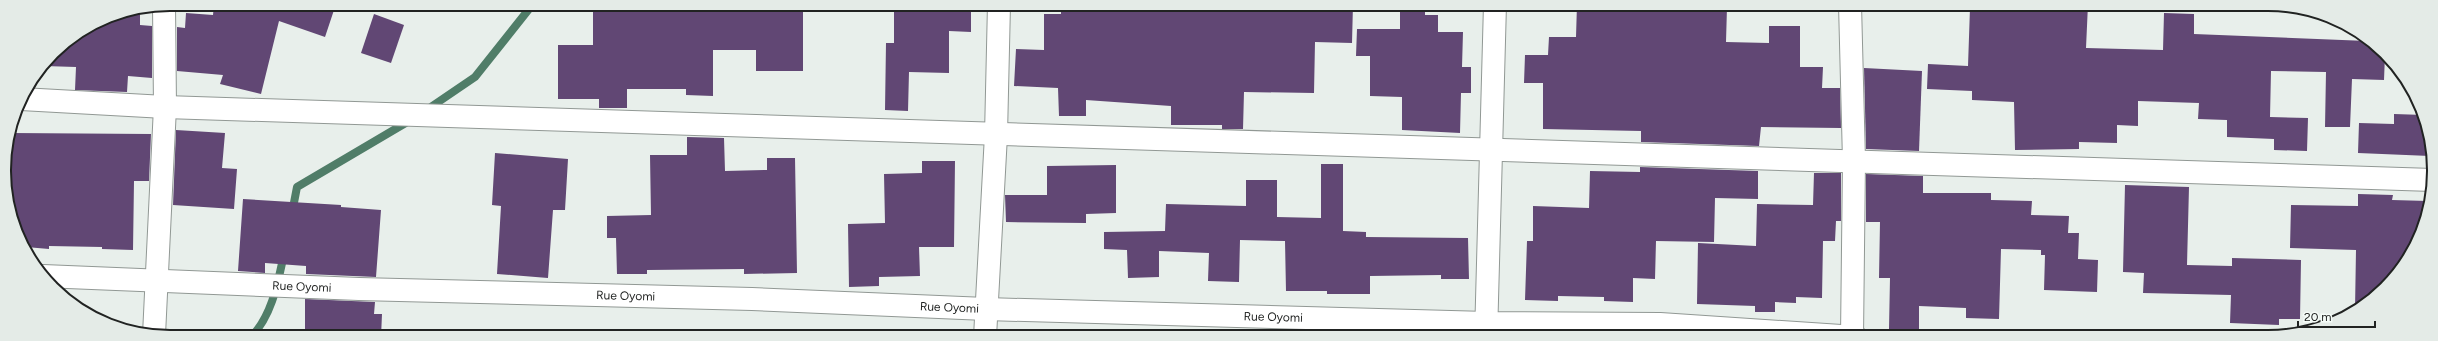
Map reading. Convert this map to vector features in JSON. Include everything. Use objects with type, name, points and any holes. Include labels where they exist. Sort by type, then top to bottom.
[{"type":"street","points":[[154,329],[165,107],[164,11]]},
{"type":"street","points":[[985,330],[996,135],[1000,11]]},
{"type":"street","points":[[1487,330],[1493,150],[1495,11]]},
{"type":"street","points":[[1850,11],[1854,161],[1852,330]]},
{"type":"street","points":[[28,98],[165,107],[996,135],[2427,180]]},
{"type":"street","name":"Rue Oyomi","points":[[51,276],[359,289],[752,299],[1487,330],[1660,324],[1749,330]]},
{"type":"building","points":[[213,11],[334,11],[325,37],[279,21],[261,94],[220,84],[223,75],[177,71],[177,27],[185,28],[186,13],[213,15]]},
{"type":"building","points":[[593,11],[803,11],[803,71],[756,71],[756,50],[713,50],[713,96],[686,95],[686,89],[627,89],[627,108],[599,108],[599,99],[558,99],[558,45],[593,45]]},
{"type":"building","points":[[894,11],[971,11],[971,32],[949,31],[949,73],[909,72],[908,111],[885,110],[886,43],[894,43]]},
{"type":"building","points":[[1061,11],[1353,11],[1352,43],[1315,42],[1314,93],[1244,92],[1243,129],[1222,129],[1222,125],[1171,125],[1171,106],[1086,100],[1086,116],[1059,116],[1058,88],[1014,86],[1016,49],[1044,50],[1044,14],[1061,14]]},
{"type":"building","points":[[1400,11],[1425,11],[1425,15],[1438,15],[1438,32],[1463,32],[1462,67],[1471,67],[1471,93],[1461,93],[1460,133],[1402,130],[1402,97],[1370,96],[1370,56],[1356,56],[1357,29],[1400,29]]},
{"type":"building","points":[[1577,11],[1727,11],[1726,42],[1769,43],[1769,26],[1800,26],[1800,67],[1823,67],[1822,88],[1840,88],[1841,128],[1761,127],[1759,146],[1641,142],[1641,131],[1543,129],[1543,83],[1524,83],[1525,55],[1548,55],[1549,37],[1576,37]]},
{"type":"building","points":[[1970,11],[2088,11],[2086,48],[2163,50],[2164,13],[2194,14],[2194,34],[2360,41],[2385,63],[2384,80],[2352,79],[2350,127],[2325,127],[2326,72],[2271,71],[2270,117],[2308,118],[2307,151],[2274,150],[2274,139],[2227,137],[2227,120],[2198,119],[2199,103],[2138,101],[2138,126],[2117,125],[2117,143],[2079,142],[2079,149],[2015,150],[2014,102],[1972,100],[1972,91],[1927,89],[1928,64],[1968,66]]},
{"type":"building","points":[[140,14],[140,25],[152,26],[152,78],[128,76],[127,92],[75,90],[76,67],[50,66],[73,44],[100,27],[119,19]]},
{"type":"building","points":[[374,14],[404,25],[391,63],[361,53]]},
{"type":"building","points":[[1864,68],[1922,71],[1919,151],[1866,149]]},
{"type":"building","points":[[2394,114],[2417,115],[2422,129],[2427,156],[2358,153],[2359,123],[2394,124]]},
{"type":"building","points":[[176,130],[225,133],[222,168],[237,169],[234,209],[173,205]]},
{"type":"building","points":[[15,133],[151,134],[149,181],[134,181],[133,250],[102,249],[102,247],[49,246],[49,249],[31,247],[16,212],[11,181],[11,160]]},
{"type":"building","points":[[687,137],[724,138],[725,171],[767,170],[767,158],[795,158],[797,273],[744,274],[744,269],[647,270],[647,274],[617,274],[616,238],[607,238],[607,216],[651,215],[650,155],[687,155]]},
{"type":"building","points":[[495,153],[568,159],[565,210],[553,210],[548,278],[497,274],[501,206],[492,205]]},
{"type":"building","points":[[922,161],[955,161],[954,247],[919,247],[920,276],[879,277],[879,286],[849,287],[848,224],[885,223],[884,174],[922,173]]},
{"type":"building","points":[[1321,164],[1343,164],[1343,231],[1366,232],[1366,237],[1468,238],[1469,279],[1441,279],[1441,275],[1370,276],[1370,294],[1327,294],[1327,291],[1286,291],[1285,241],[1240,240],[1239,282],[1208,281],[1209,253],[1159,251],[1159,277],[1128,278],[1127,250],[1104,249],[1104,232],[1165,231],[1166,204],[1246,206],[1246,180],[1277,180],[1277,217],[1321,218]]},
{"type":"building","points":[[1116,165],[1116,213],[1086,214],[1086,223],[1006,222],[1005,195],[1047,195],[1047,166]]},
{"type":"building","points":[[1640,167],[1758,171],[1758,199],[1715,198],[1714,242],[1656,241],[1655,279],[1633,278],[1633,302],[1604,301],[1604,297],[1558,296],[1558,301],[1525,300],[1527,241],[1533,241],[1533,206],[1589,208],[1590,171],[1640,172]]},
{"type":"building","points":[[1814,173],[1841,173],[1841,221],[1836,221],[1835,241],[1823,241],[1822,298],[1796,297],[1796,303],[1775,302],[1775,312],[1755,312],[1755,306],[1697,304],[1698,243],[1756,246],[1757,204],[1813,205]]},
{"type":"building","points":[[1866,174],[1923,176],[1923,193],[1991,193],[1991,200],[2032,201],[2031,215],[2069,216],[2068,233],[2079,233],[2078,259],[2098,260],[2097,292],[2044,290],[2045,255],[2041,255],[2041,250],[2001,249],[1999,319],[1966,318],[1966,308],[1919,306],[1919,330],[1889,329],[1890,278],[1879,278],[1880,222],[1866,222]]},
{"type":"building","points":[[2125,185],[2189,187],[2187,265],[2232,266],[2232,258],[2301,260],[2300,319],[2279,319],[2279,325],[2230,323],[2231,295],[2143,293],[2144,273],[2123,272]]},
{"type":"building","points":[[2358,194],[2393,195],[2392,200],[2424,201],[2419,222],[2411,241],[2394,268],[2373,290],[2355,304],[2356,250],[2290,248],[2291,205],[2358,206]]},
{"type":"building","points":[[243,199],[341,205],[341,207],[381,210],[376,277],[306,274],[306,266],[265,263],[265,273],[238,271]]},
{"type":"building","points":[[305,299],[375,302],[374,314],[382,314],[381,330],[305,330]]},
{"type":"waterway","points":[[425,111],[475,77],[527,11]]},
{"type":"waterway","points":[[292,213],[297,187],[409,121]]},
{"type":"waterway","points":[[257,330],[269,309],[273,298],[284,254]]}]
